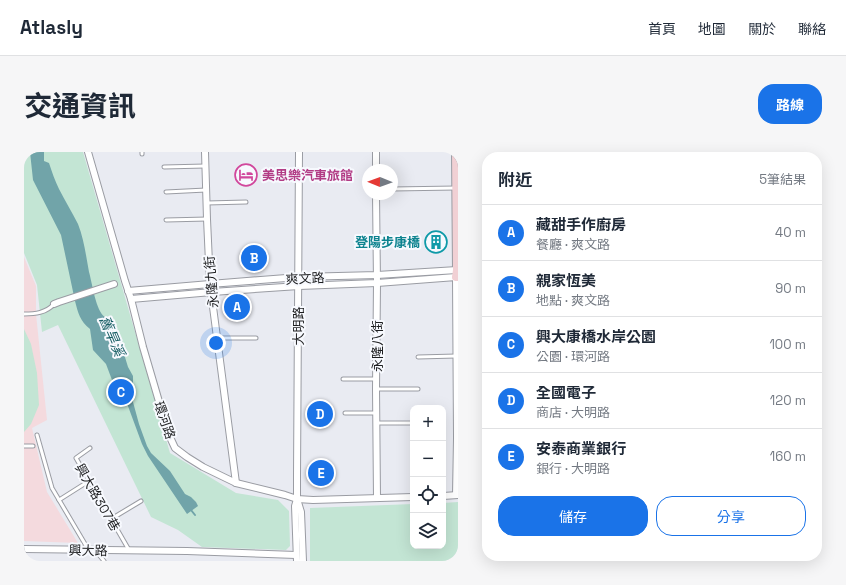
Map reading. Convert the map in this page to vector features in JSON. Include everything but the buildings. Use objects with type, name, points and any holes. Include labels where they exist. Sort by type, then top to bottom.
[{"type":"street","name":"環河路","points":[[88,152],[160,405],[169,435],[175,448],[203,467],[236,483],[284,494],[298,499],[313,500],[410,497]]},
{"type":"street","name":"永隆九街","points":[[205,152],[210,284],[236,483]]},
{"type":"street","name":"大明路","points":[[299,152],[298,499],[301,512],[303,561]]},
{"type":"street","points":[[376,152],[376,164]]},
{"type":"street","points":[[446,496],[457,495],[456,152]]},
{"type":"street","name":"永隆八街","points":[[376,200],[377,498]]},
{"type":"street","name":"爽文路","points":[[128,291],[298,277],[457,273]]},
{"type":"street","name":"爽文路","points":[[131,299],[299,286],[377,283],[457,273]]},
{"type":"street","points":[[54,304],[114,284]]},
{"type":"street","name":"大明路","points":[[296,558],[295,506],[298,499]]},
{"type":"street","name":"興大路","points":[[24,549],[187,551],[296,558]]},
{"type":"lane","points":[[164,167],[205,166]]},
{"type":"lane","points":[[398,188],[456,188]]},
{"type":"lane","points":[[166,192],[207,190]]},
{"type":"lane","points":[[207,202],[246,202]]},
{"type":"lane","points":[[166,220],[207,219]]},
{"type":"lane","points":[[24,314],[36,314],[50,309],[54,304]]},
{"type":"lane","points":[[217,338],[256,338]]},
{"type":"lane","points":[[418,357],[457,356]]},
{"type":"lane","points":[[343,379],[376,379]]},
{"type":"lane","points":[[376,389],[418,388]]},
{"type":"lane","points":[[345,413],[377,413]]},
{"type":"lane","points":[[377,423],[410,423]]},
{"type":"lane","points":[[37,435],[52,488],[92,550],[104,561]]},
{"type":"lane","points":[[24,446],[33,446]]},
{"type":"lane","name":"興大路307巷","points":[[90,448],[76,458],[129,550]]},
{"type":"lane","points":[[59,500],[89,481]]},
{"type":"lane","points":[[111,519],[141,501]]},
{"type":"shaded area","points":[[24,257],[36,286],[36,314],[47,420],[32,428],[47,492],[78,543],[24,541]]},
{"type":"green space","points":[[24,152],[83,152],[170,453],[236,493],[278,500],[289,511],[290,546],[286,550],[202,547],[178,530],[151,517],[58,325],[42,332],[37,285],[24,253]]},
{"type":"green space","points":[[24,329],[31,344],[37,373],[39,405],[31,424],[24,432]]},
{"type":"green space","points":[[458,502],[458,561],[310,561],[310,508],[410,504],[410,549],[446,549],[446,503]]},
{"type":"water","name":"舊旱溪","points":[[30,152],[44,152],[44,161],[49,163],[58,186],[78,224],[97,303],[108,323],[108,336],[115,342],[124,354],[128,367],[133,376],[133,402],[147,446],[151,453],[170,471],[185,494],[196,502],[198,506],[187,514],[148,456],[125,398],[117,389],[106,364],[93,350],[90,329],[82,320],[77,309],[61,235],[33,180]]},
{"type":"waterway","name":"舊旱溪","points":[[191,510],[195,515]]},
{"type":"place","name":"美思樂汽車旅館","points":[[246,175]]},
{"type":"place","name":"登陽步康橋","points":[[436,242]]},
{"type":"place","name":"親家恆美","points":[[254,258]]},
{"type":"place","name":"藏甜手作廚房","points":[[237,307]]},
{"type":"place","name":"興大康橋水岸公園","points":[[121,392]]},
{"type":"place","name":"全國電子","points":[[320,414]]},
{"type":"place","name":"安泰商業銀行","points":[[321,473]]}]
